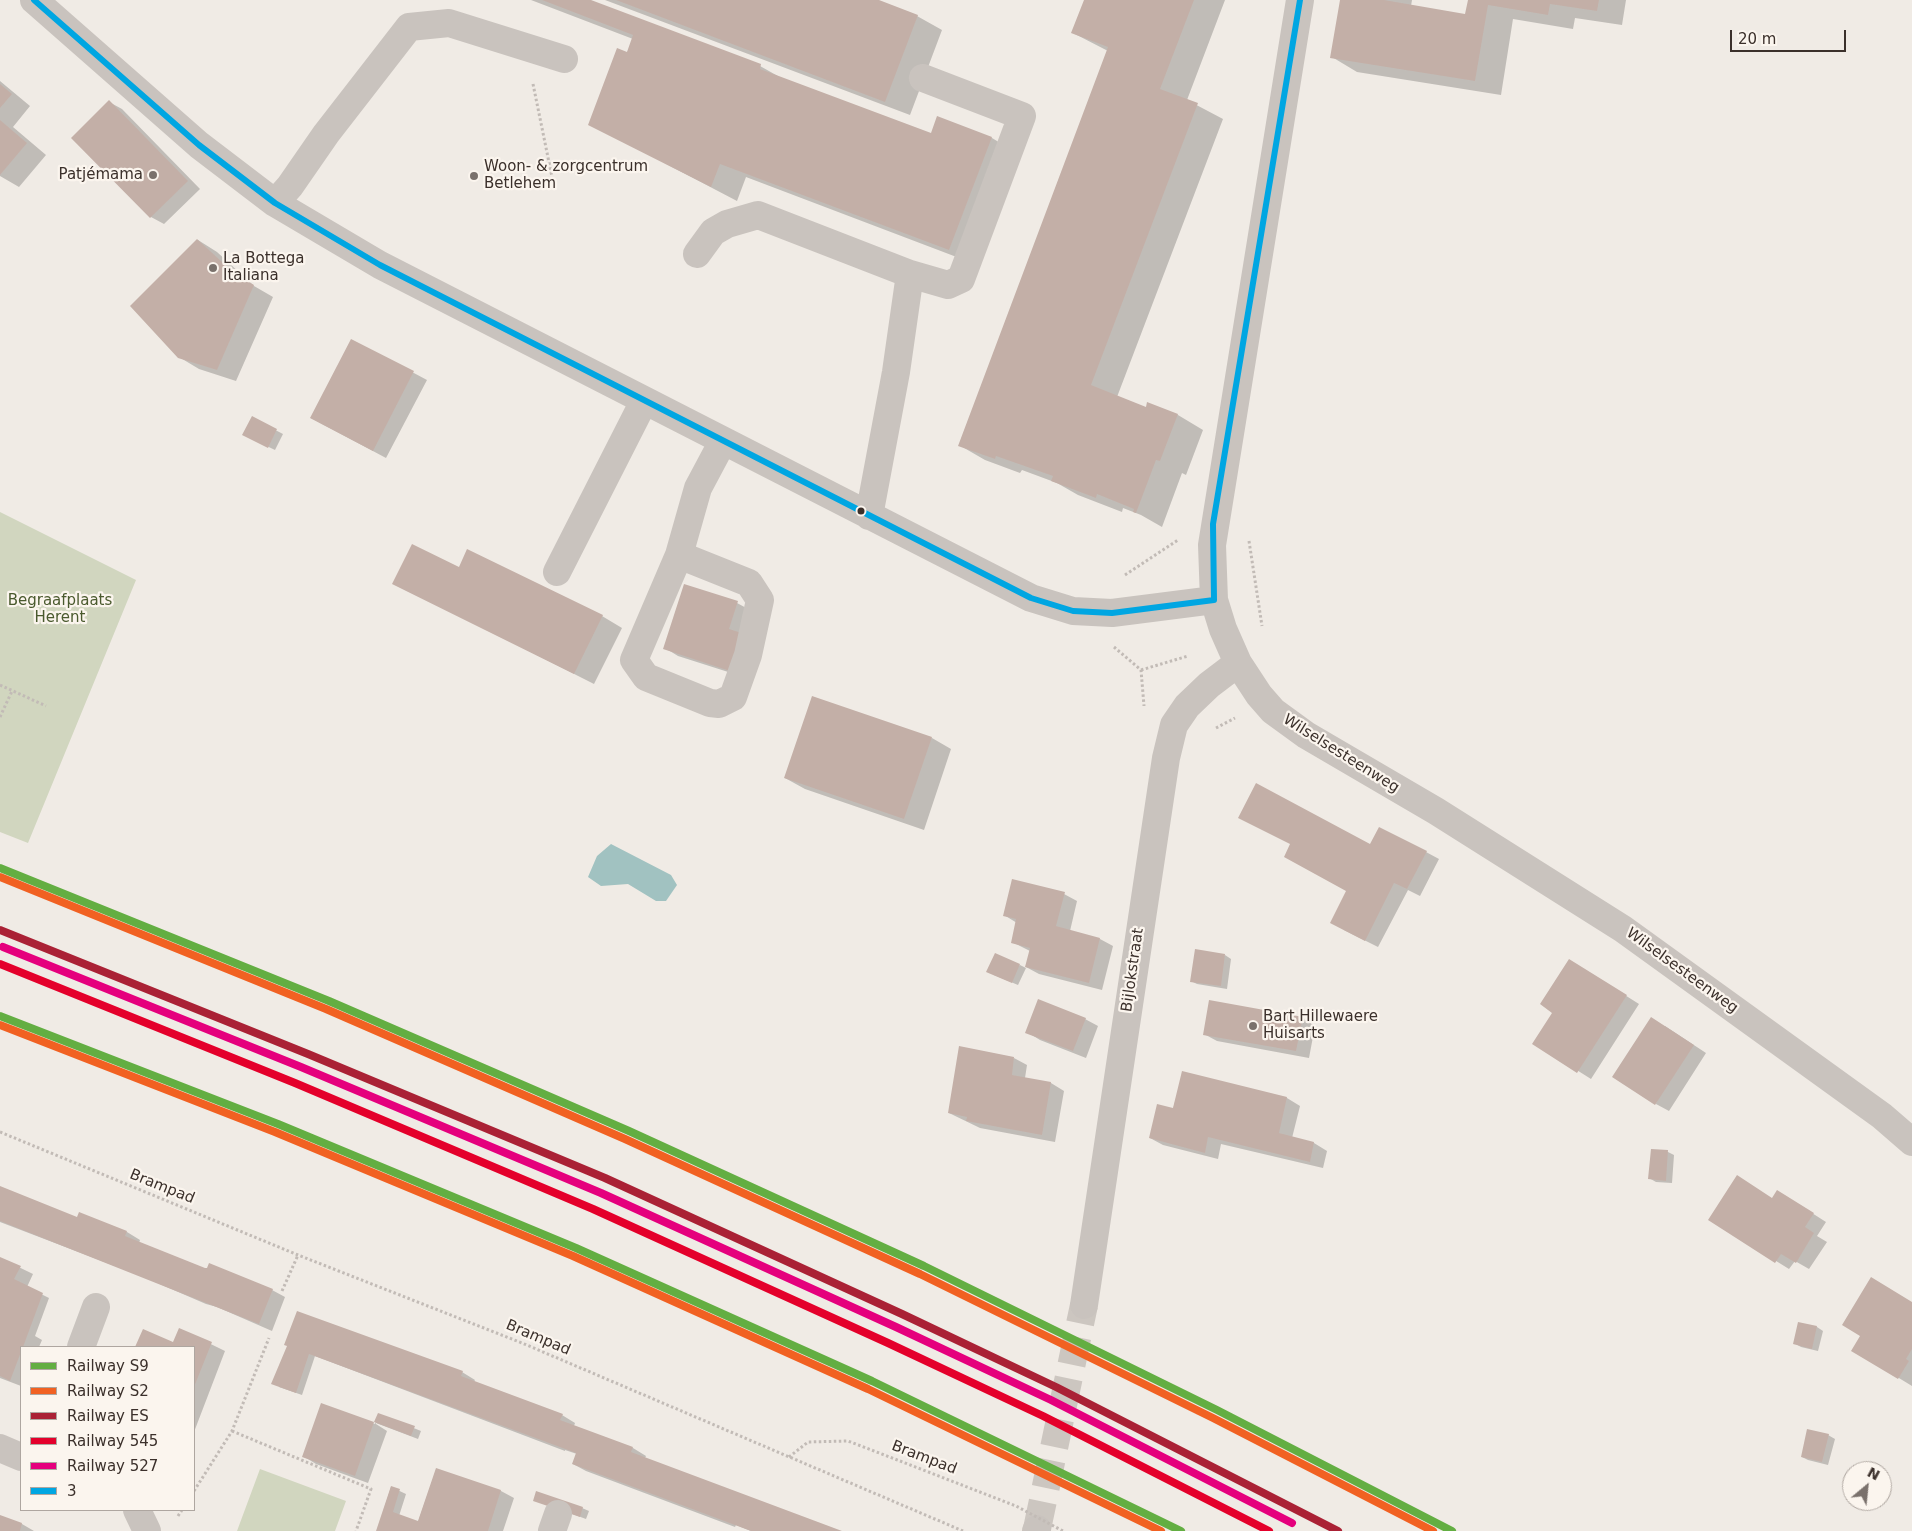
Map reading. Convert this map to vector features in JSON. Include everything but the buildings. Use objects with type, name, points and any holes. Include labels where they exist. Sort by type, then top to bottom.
[{"type":"street","points":[[51,6],[199,145],[275,204],[380,265],[1031,598],[1072,611],[1112,613],[1214,600],[1212,545],[1214,524],[1300,0]]},
{"type":"street","points":[[275,204],[290,186],[326,134],[409,27],[449,23],[564,59]]},
{"type":"street","points":[[697,254],[713,232],[727,224],[758,214],[910,274],[948,285],[961,279],[1022,116],[923,78]]},
{"type":"street","points":[[869,516],[896,372],[910,274]]},
{"type":"street","points":[[557,572],[644,401]]},
{"type":"street","points":[[679,555],[749,583],[760,600],[748,655],[734,697],[719,704],[710,703],[646,677],[634,660],[679,555],[698,488],[723,441]]},
{"type":"street","name":"Wilselsesteenweg","points":[[1214,600],[1223,629],[1238,663],[1259,695],[1273,711],[1306,735],[1436,811],[1623,929],[1882,1116],[1912,1142]]},
{"type":"street","name":"Bijlokstraat","points":[[1084,1305],[1166,758],[1174,725],[1187,706],[1209,685],[1238,663]]},
{"type":"street","points":[[81,1346],[96,1307]]},
{"type":"street","points":[[0,1448],[20,1457]]},
{"type":"street","points":[[137,1511],[147,1531]]},
{"type":"path","points":[[526,47],[552,177]]},
{"type":"path","points":[[1250,550],[1263,633]]},
{"type":"path","points":[[1141,670],[1194,655]]},
{"type":"path","points":[[0,685],[46,706]]},
{"type":"path","points":[[0,717],[12,690]]},
{"type":"path","name":"Brampad","points":[[0,1132],[522,1343],[788,1457],[808,1442],[848,1441],[1016,1506],[1045,1530]]},
{"type":"path","points":[[282,1291],[298,1254]]},
{"type":"path","points":[[195,1489],[232,1431],[269,1338]]},
{"type":"path","points":[[232,1431],[371,1489],[356,1531]]},
{"type":"path","points":[[788,1457],[963,1531]]},
{"type":"green space","name":"Begraafplaats Herent","points":[[0,512],[136,580],[28,843],[0,832]]},
{"type":"green space","points":[[260,1469],[346,1501],[335,1531],[237,1531]]},
{"type":"water","points":[[611,844],[671,875],[677,885],[666,901],[656,901],[628,884],[601,886],[588,877],[597,856]]},
{"type":"tunnel","points":[[1037,1529],[1084,1305]]},
{"type":"rail line","name":"S9","points":[[0,868],[329,1001],[629,1131],[924,1266],[1217,1410],[1452,1531]]},
{"type":"rail line","name":"S2","points":[[0,877],[326,1009],[625,1139],[920,1274],[1213,1418],[1433,1531]]},
{"type":"rail line","name":"ES","points":[[0,930],[308,1054],[605,1178],[1056,1387],[1338,1531]]},
{"type":"rail line","name":"527","points":[[3,947],[301,1067],[601,1193],[896,1327],[1051,1400],[1292,1523]]},
{"type":"rail line","name":"545","points":[[0,964],[295,1083],[593,1209],[888,1343],[1043,1416],[1269,1531]]},
{"type":"rail line","name":"S9","points":[[0,1016],[278,1124],[576,1248],[872,1381],[1181,1531]]},
{"type":"rail line","name":"S2","points":[[0,1025],[275,1132],[573,1256],[868,1389],[1161,1531]]},
{"type":"transit line","name":"3","points":[[34,0],[199,145],[275,203],[380,265],[1031,598],[1073,611],[1112,613],[1214,600]]},
{"type":"transit line","name":"3","points":[[1214,600],[1213,524],[1300,0]]},
{"type":"place","name":"Patjémama","points":[[153,175]]},
{"type":"place","name":"Woon- & zorgcentrum Betlehem","points":[[474,176]]},
{"type":"place","name":"La Bottega Italiana","points":[[213,268]]},
{"type":"place","name":"Bart Hillewaere Huisarts","points":[[1253,1026]]}]
